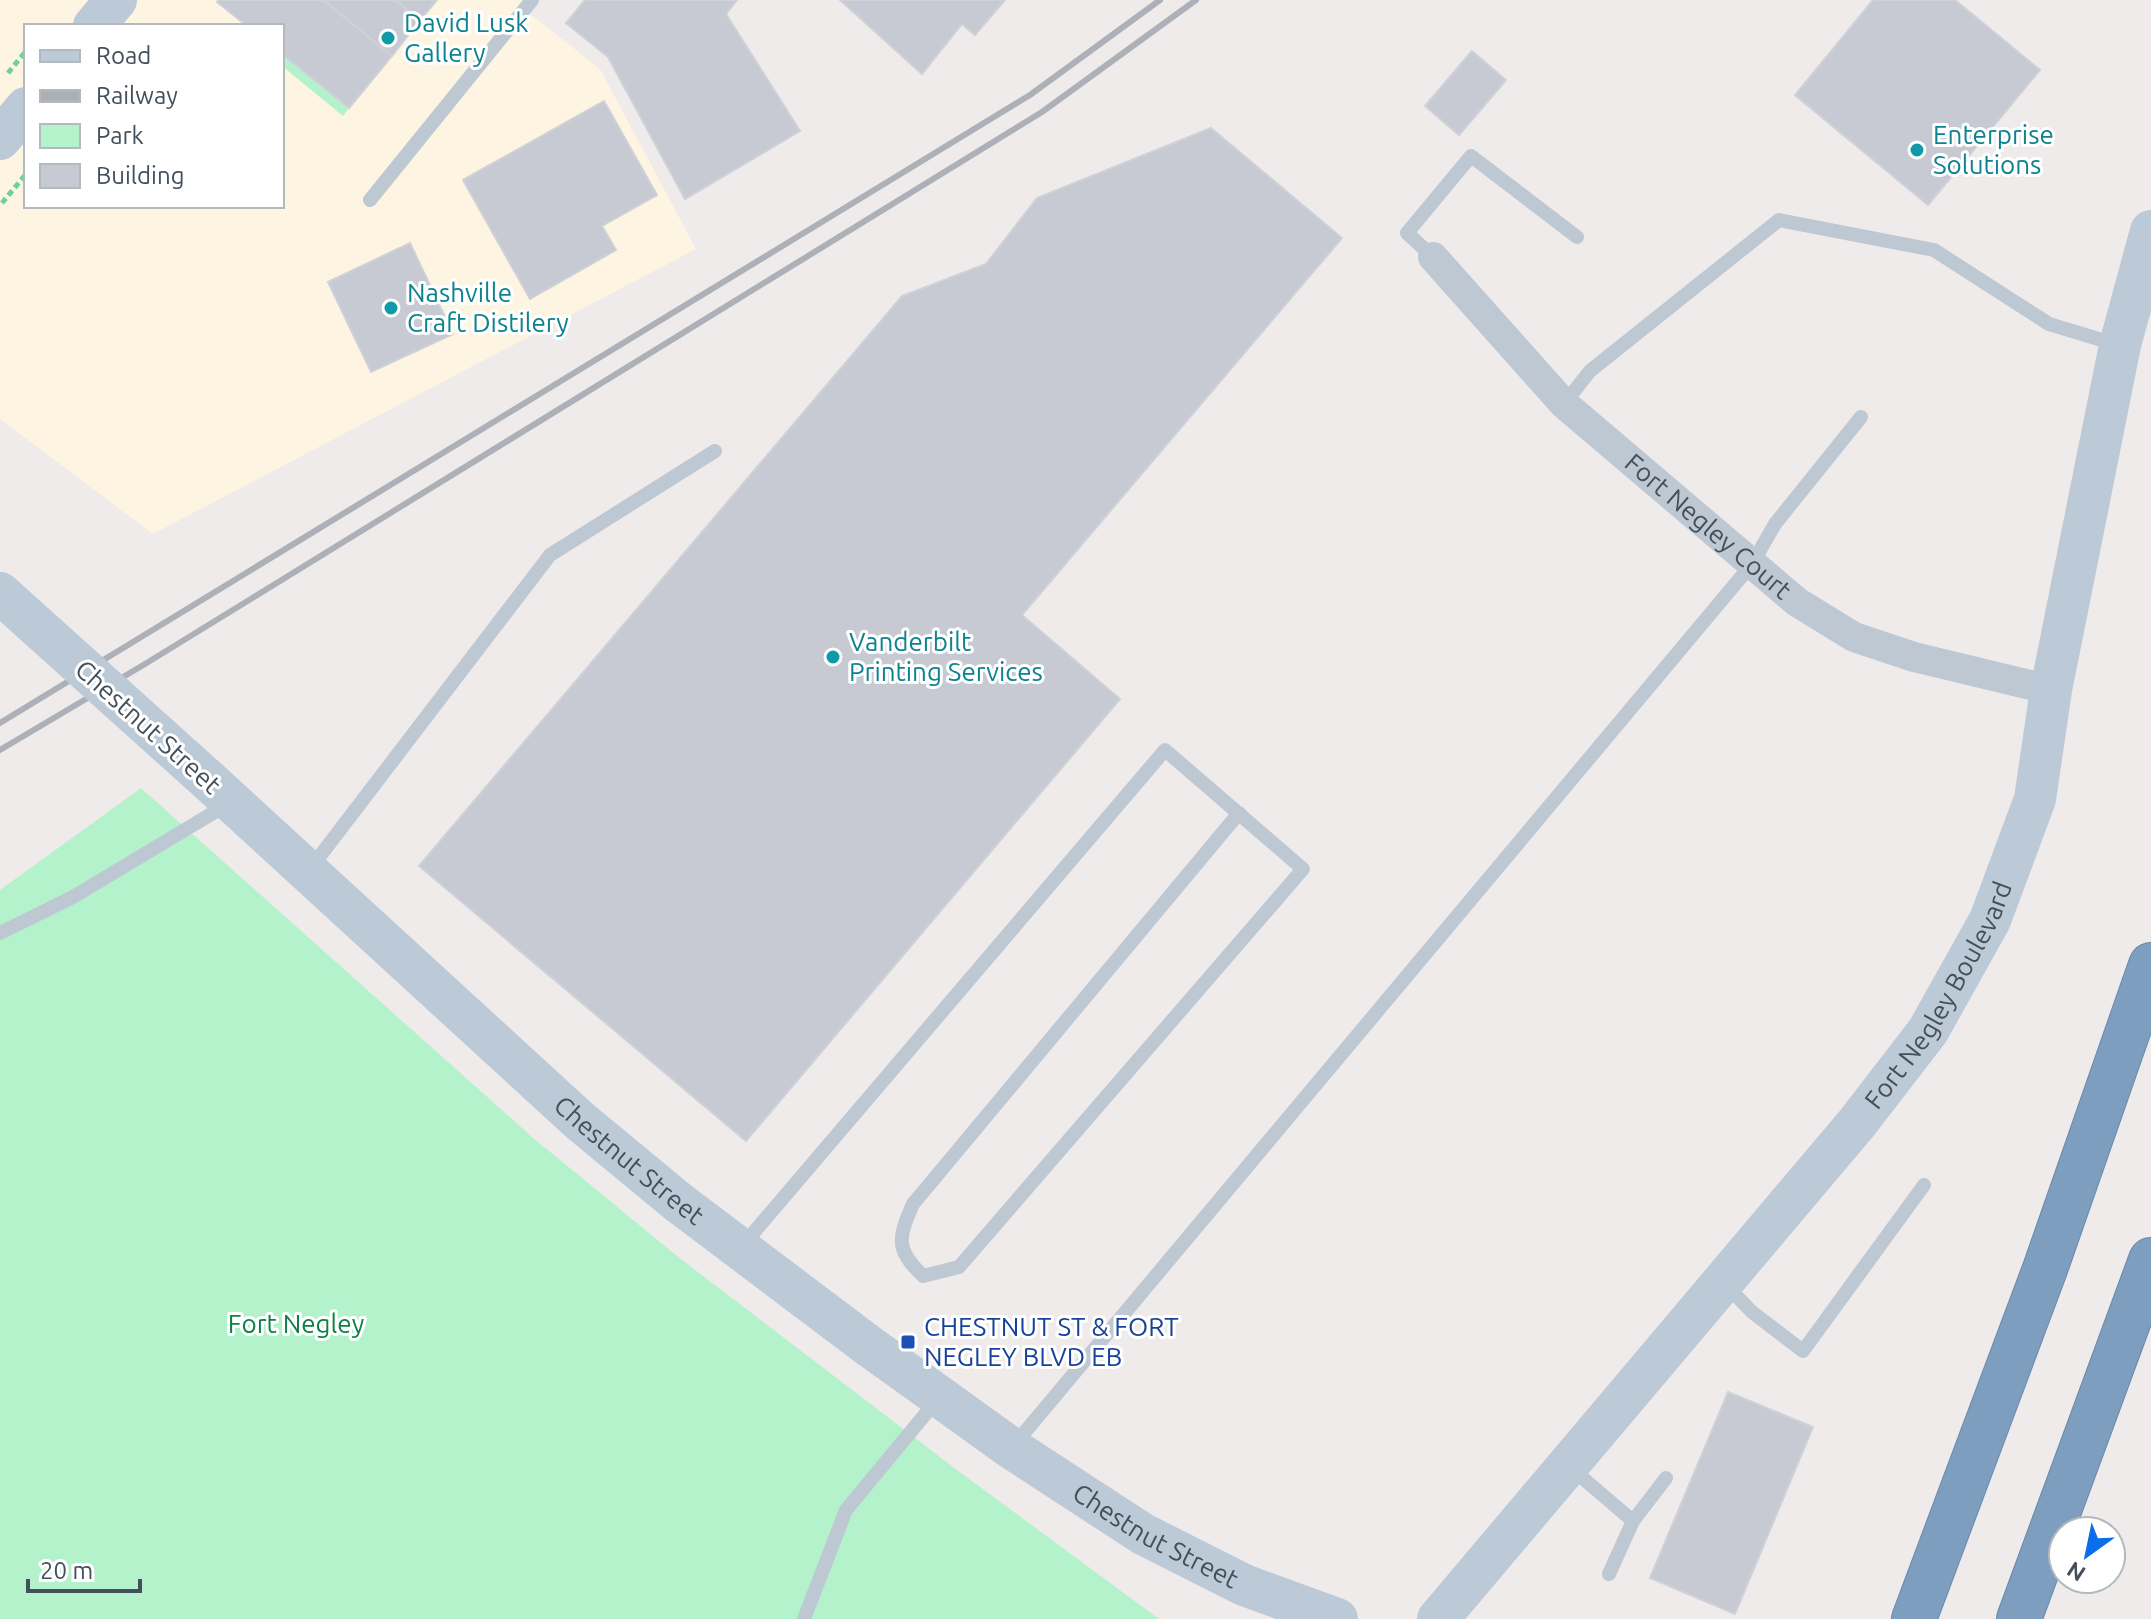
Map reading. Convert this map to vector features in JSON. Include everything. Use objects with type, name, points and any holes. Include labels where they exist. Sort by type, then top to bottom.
[{"type":"highway","points":[[1914,1619],[2045,1269],[2151,965]]},
{"type":"highway","points":[[2019,1619],[2151,1260]]},
{"type":"street","points":[[96,24],[116,0]]},
{"type":"street","points":[[0,139],[24,110]]},
{"type":"street","name":"Fort Negley Boulevard","points":[[1438,1619],[1857,1123],[1928,1031],[1990,920],[2035,799],[2051,690],[2120,345],[2151,231]]},
{"type":"street","name":"Fort Negley Court","points":[[1433,257],[1564,404],[1797,602],[1854,637],[1914,657],[2051,690]]},
{"type":"street","name":"Chestnut Street","points":[[0,593],[580,1121],[678,1202],[1011,1448],[1143,1534],[1244,1585],[1337,1619]]},
{"type":"lane","points":[[370,200],[532,0]]},
{"type":"lane","points":[[1433,257],[1407,233],[1471,156],[1577,237]]},
{"type":"lane","points":[[1564,404],[1590,371],[1779,220],[1934,250],[2049,324],[2120,345]]},
{"type":"lane","points":[[1011,1448],[1752,564],[1775,524],[1861,417]]},
{"type":"lane","points":[[307,873],[550,555],[715,451]]},
{"type":"lane","points":[[740,1248],[1165,750],[1239,813],[1303,869],[959,1267],[923,1276],[905,1258],[901,1230],[913,1204],[1239,813]]},
{"type":"lane","points":[[0,933],[73,897],[220,792]]},
{"type":"lane","points":[[1722,1281],[1752,1312],[1803,1351],[1924,1185]]},
{"type":"lane","points":[[804,1619],[846,1510],[939,1396]]},
{"type":"lane","points":[[1568,1465],[1633,1521]]},
{"type":"lane","points":[[1609,1574],[1633,1521],[1666,1478]]},
{"type":"path","points":[[0,83],[24,53]]},
{"type":"path","points":[[2,203],[24,176]]},
{"type":"shaded area","points":[[0,0],[532,0],[525,10],[600,69],[696,249],[153,534],[0,419]]},
{"type":"green space","points":[[284,56],[349,108],[343,116],[284,68]]},
{"type":"green space","name":"Fort Negley","points":[[141,788],[532,1137],[677,1256],[953,1467],[1159,1619],[0,1619],[0,890]]},
{"type":"building","points":[[323,0],[392,56],[349,108],[284,56],[284,24],[244,24],[217,2]]},
{"type":"building","name":"David Lusk Gallery","points":[[323,0],[395,0],[420,20],[392,56]]},
{"type":"building","points":[[395,0],[437,0],[420,20]]},
{"type":"building","points":[[585,0],[737,0],[726,14],[800,131],[685,199],[608,57],[566,23]]},
{"type":"building","points":[[840,0],[1005,0],[975,35],[962,24],[922,74]]},
{"type":"building","name":"Enterprise Solutions","points":[[1873,0],[1955,0],[2040,70],[1928,205],[1795,95]]},
{"type":"building","points":[[1472,51],[1506,80],[1459,135],[1425,106]]},
{"type":"building","points":[[604,101],[657,195],[602,226],[616,250],[530,299],[463,180]]},
{"type":"building","name":"Vanderbilt Printing Services","points":[[1211,128],[1342,238],[1022,615],[1120,699],[746,1141],[419,866],[902,296],[986,264],[1037,198]]},
{"type":"building","name":"Nashville Craft Distilery","points":[[410,243],[453,334],[371,372],[328,282]]},
{"type":"building","points":[[1728,1392],[1813,1427],[1735,1614],[1650,1578]]},
{"type":"railway","points":[[0,723],[1030,95],[1160,0]]},
{"type":"railway","points":[[0,750],[1042,112],[1196,0]]},
{"type":"place","name":"David Lusk Gallery","points":[[388,38]]},
{"type":"place","name":"Enterprise Solutions","points":[[1917,150]]},
{"type":"place","name":"Nashville Craft Distilery","points":[[391,308]]},
{"type":"place","name":"Vanderbilt Printing Services","points":[[833,657]]},
{"type":"place","name":"CHESTNUT ST & FORT NEGLEY BLVD EB","points":[[908,1342]]}]
